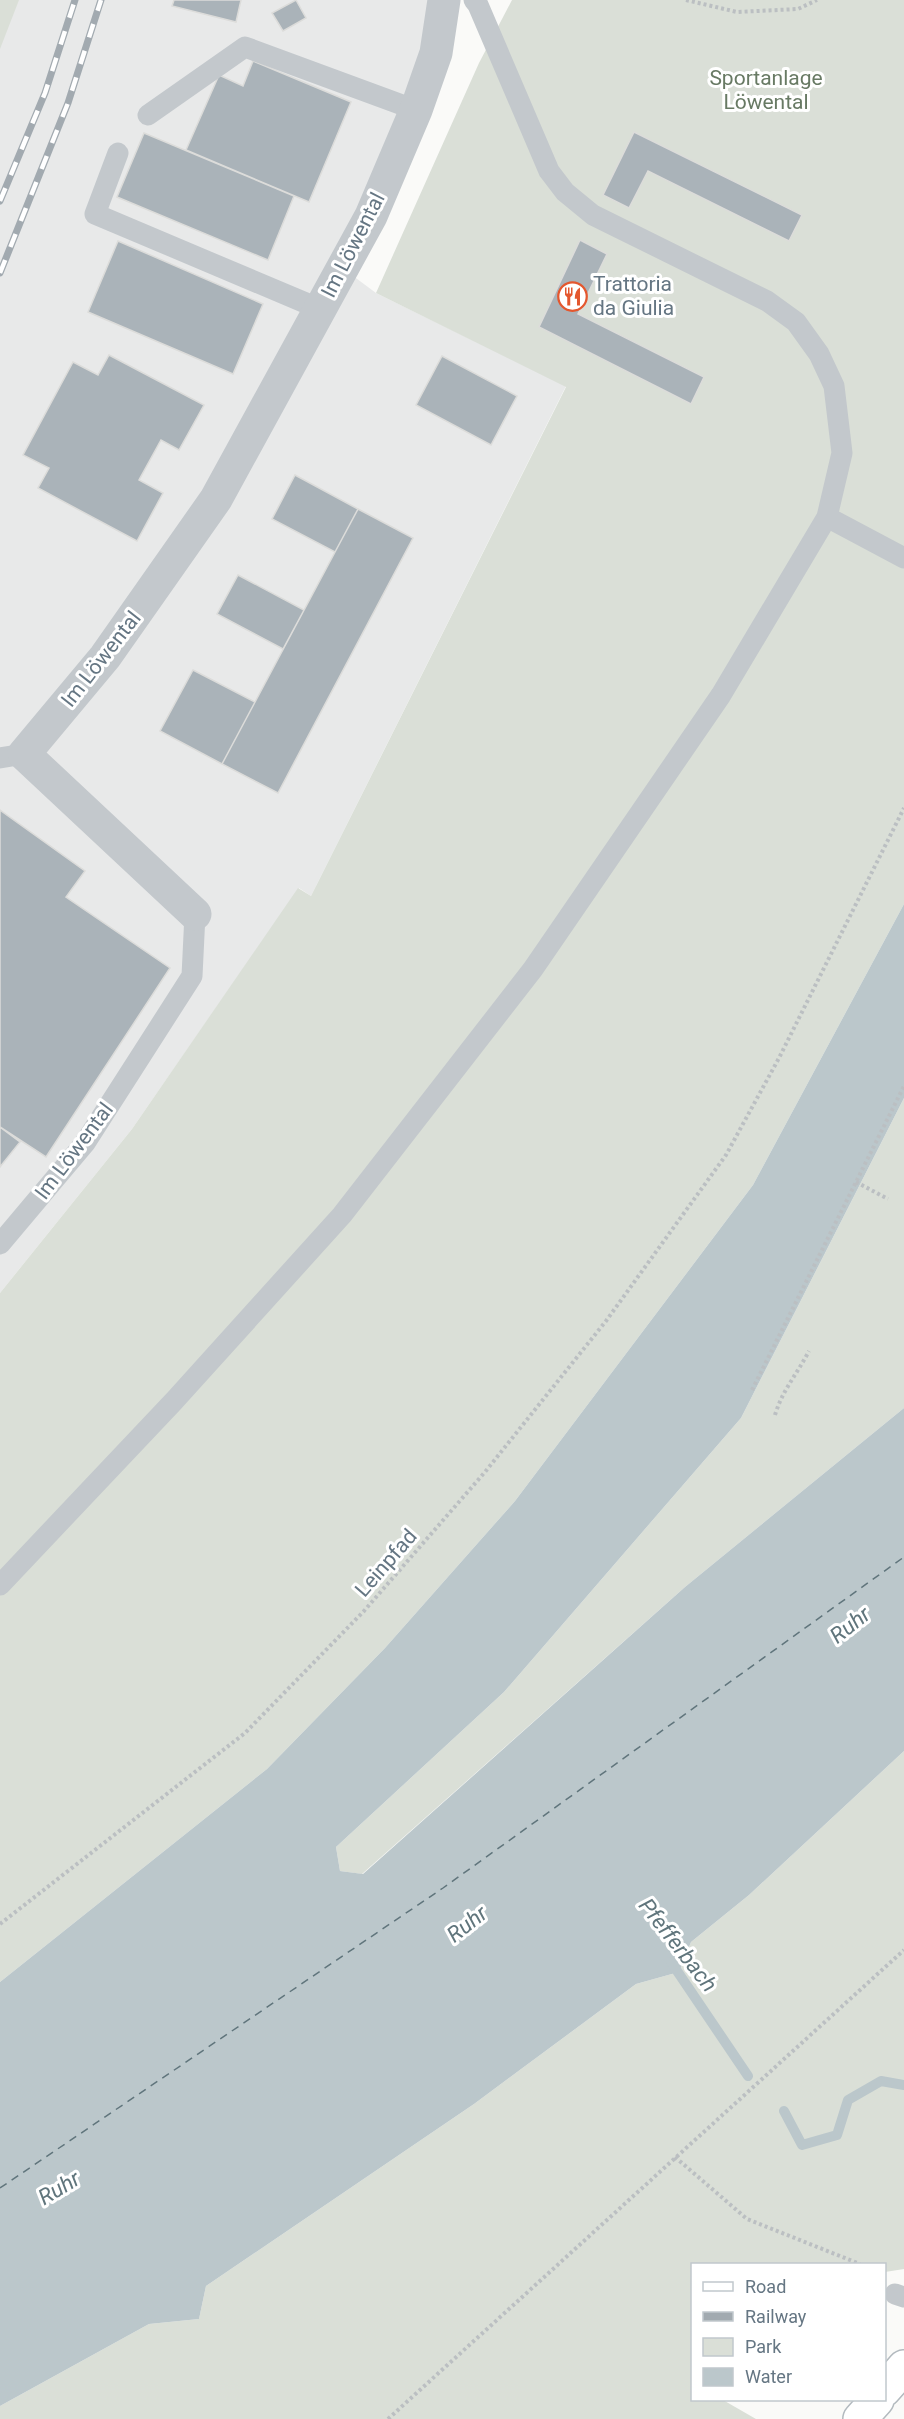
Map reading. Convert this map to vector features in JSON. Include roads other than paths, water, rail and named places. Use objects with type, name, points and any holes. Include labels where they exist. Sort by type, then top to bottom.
[{"type":"main road","points":[[886,2389],[904,2367]]},
{"type":"main road","points":[[860,2419],[876,2401]]},
{"type":"street","name":"Im Löwental","points":[[195,914],[12,756],[105,657],[216,499],[371,216],[416,110],[436,53],[444,0]]},
{"type":"lane","points":[[0,1585],[174,1401],[342,1215],[533,969],[721,695],[827,517],[842,453],[834,386],[819,354],[796,322],[767,301],[593,214],[565,192],[549,171],[474,0]]},
{"type":"lane","points":[[148,115],[245,47],[416,110]]},
{"type":"lane","points":[[118,153],[95,214],[320,309]]},
{"type":"lane","points":[[827,517],[904,558]]},
{"type":"lane","name":"Im Löwental","points":[[0,1244],[85,1143],[192,976],[195,914]]},
{"type":"water","name":"Ruhr","points":[[904,904],[904,1098],[741,1418],[504,1692],[336,1847],[340,1871],[363,1874],[685,1587],[904,1408],[904,1751],[749,1895],[691,1942],[679,1972],[636,1984],[474,2104],[206,2286],[199,2319],[149,2324],[0,2406],[0,1982],[267,1769],[385,1648],[515,1501],[753,1185]]},
{"type":"waterway","name":"Pfefferbach","points":[[671,1962],[748,2076]]},
{"type":"waterway","name":"Pfefferbach","points":[[784,2111],[802,2145],[837,2135],[848,2100],[881,2081],[904,2085]]},
{"type":"railway","points":[[0,201],[45,93],[75,0]]},
{"type":"railway","points":[[0,273],[68,103],[101,0]]},
{"type":"place","name":"Trattoria da Giulia","points":[[572,296]]},
{"type":"park label","name":"Sportanlage Löwental","points":[[766,90]]}]
